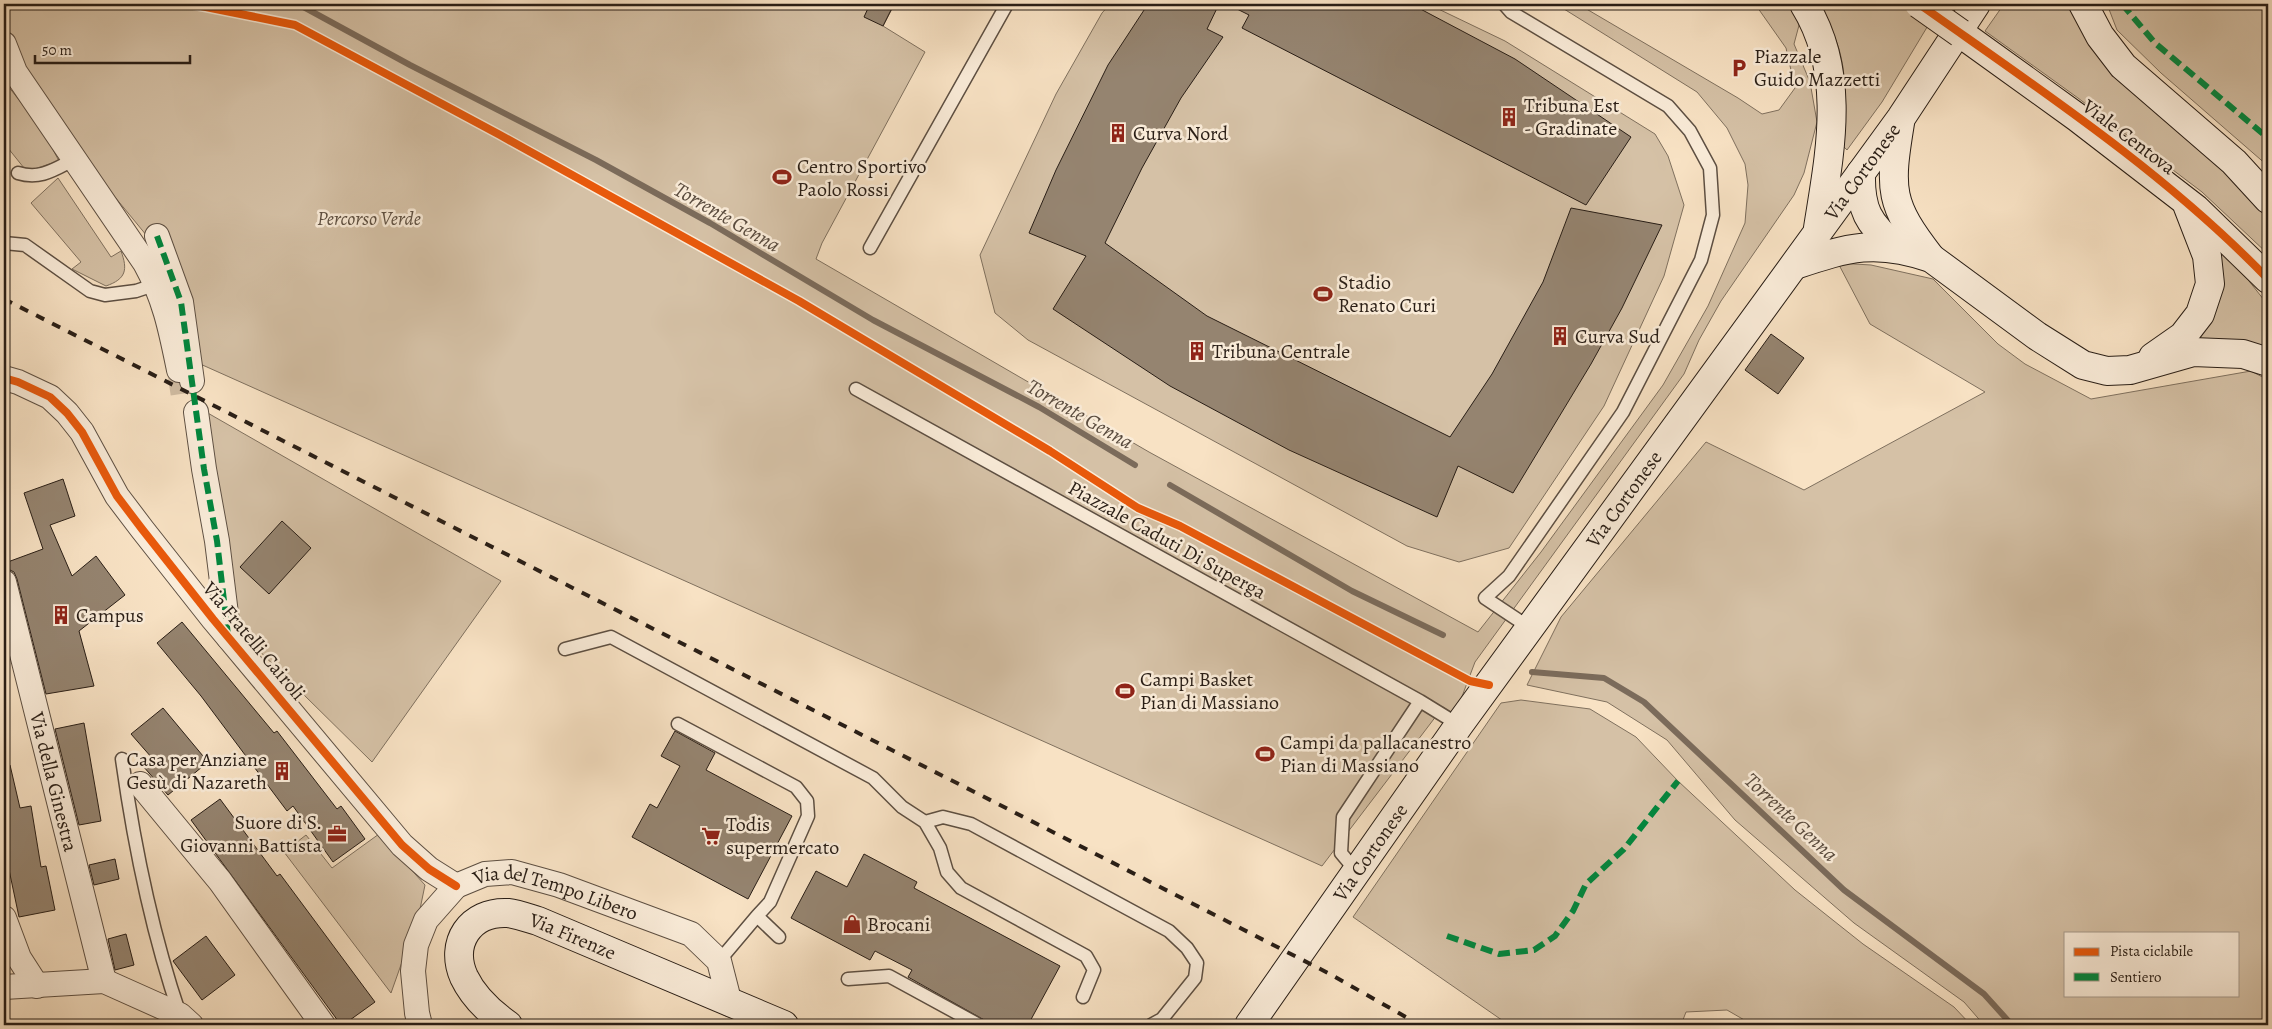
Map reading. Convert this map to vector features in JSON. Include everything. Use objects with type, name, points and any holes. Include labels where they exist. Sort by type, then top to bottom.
[{"type":"main road","points":[[1804,4],[1814,19],[1824,46],[1832,89],[1833,121],[1817,234]]},
{"type":"main road","name":"Viale Centova","points":[[1919,4],[2078,118],[2185,200],[2268,279]]},
{"type":"main road","points":[[2083,4],[2100,36],[2123,66],[2234,162],[2268,199]]},
{"type":"main road","name":"Via Cortonese","points":[[1253,1023],[1459,725],[1901,118],[1975,5]]},
{"type":"main road","points":[[1901,118],[1894,161],[1895,199],[1912,233],[1931,258],[2037,336],[2083,365],[2107,371],[2130,370],[2193,352],[2243,354],[2268,362]]},
{"type":"main road","points":[[1861,173],[1862,203],[1868,217],[1879,233],[1896,247]]},
{"type":"main road","points":[[2130,370],[2160,353],[2183,336],[2200,314],[2210,284],[2207,256],[2185,200]]},
{"type":"main road","points":[[1795,264],[1859,247],[1896,247],[1931,258]]},
{"type":"main road","name":"Via Firenze","points":[[508,1025],[479,999],[464,977],[459,952],[465,930],[485,916],[508,913],[538,921],[782,1025]]},
{"type":"street","points":[[4,44],[15,72],[75,158],[157,284],[186,375],[181,302],[157,236]]},
{"type":"street","name":"Via Fratelli Cairoli","points":[[4,378],[18,382],[50,397],[66,412],[82,432],[126,508],[228,638],[402,844],[429,869],[456,886]]},
{"type":"street","points":[[213,618],[190,408],[204,469],[217,541],[228,638]]},
{"type":"street","name":"Via della Ginestra","points":[[4,582],[104,981]]},
{"type":"street","points":[[140,784],[220,881],[324,1025]]},
{"type":"street","name":"Via del Tempo Libero","points":[[420,1025],[416,1013],[412,972],[416,945],[426,920],[456,886],[485,874],[512,872],[559,884],[691,934],[719,961]]},
{"type":"street","points":[[4,918],[19,958],[37,986]]},
{"type":"street","points":[[719,961],[730,1004]]},
{"type":"street","points":[[4,987],[104,981],[186,1020]]},
{"type":"lane","points":[[870,248],[1008,4]]},
{"type":"lane","points":[[1504,4],[1511,12],[1668,106],[1690,132],[1710,168],[1713,215],[1701,260],[1624,412],[1509,576],[1485,598],[1530,628]]},
{"type":"lane","points":[[18,173],[31,177],[50,172],[75,158]]},
{"type":"lane","points":[[4,243],[25,245],[90,291],[105,295],[136,290],[157,284]]},
{"type":"lane","name":"Piazzale Caduti Di Superga","points":[[856,389],[1420,701],[1459,725]]},
{"type":"lane","points":[[565,649],[611,637],[873,778],[902,807],[925,822],[940,848],[947,872],[961,888],[1086,956],[1094,970],[1083,997]]},
{"type":"lane","points":[[1356,872],[1341,853],[1343,817],[1420,701]]},
{"type":"lane","points":[[678,724],[796,787],[807,801],[808,816],[770,902],[719,961]]},
{"type":"lane","points":[[122,760],[129,814],[143,873],[186,1020]]},
{"type":"lane","points":[[925,822],[943,817],[971,824],[1169,931],[1187,948],[1197,963],[1195,978],[1162,1019],[1151,1025]]},
{"type":"lane","points":[[757,916],[779,937]]},
{"type":"lane","points":[[848,979],[889,976],[979,1025]]},
{"type":"green space","name":"Percorso Verde","points":[[4,4],[885,4],[893,7],[883,26],[925,52],[822,243],[816,259],[1149,452],[1478,632],[1541,552],[1663,385],[1708,306],[1745,223],[1748,185],[1745,164],[1727,128],[1697,92],[1556,4],[1578,4],[1762,114],[1779,110],[1795,88],[1786,48],[1755,4],[1795,4],[1802,14],[1794,44],[1810,82],[1817,122],[1804,173],[1794,195],[1721,301],[1699,340],[1684,374],[1475,662],[1455,715],[1443,707],[1322,866],[198,363],[170,264],[4,62]]},
{"type":"green space","name":"Stadio Renato Curi","points":[[1110,4],[1428,4],[1505,41],[1655,134],[1668,156],[1684,205],[1664,276],[1604,406],[1509,548],[1459,562],[1407,546],[1028,340],[995,313],[980,255],[1056,94],[1102,13]]},
{"type":"green space","points":[[1818,4],[1941,4],[1882,102],[1847,150],[1840,143],[1844,100],[1843,67],[1834,36]]},
{"type":"green space","points":[[2004,4],[2076,4],[2268,217],[2268,254],[2202,192],[2078,98],[1985,31]]},
{"type":"green space","points":[[2107,4],[2268,4],[2268,166],[2161,73],[2117,30]]},
{"type":"green space","points":[[4,81],[42,129],[59,161],[34,169],[24,168],[4,143]]},
{"type":"green space","points":[[58,178],[111,257],[121,251],[125,269],[124,273],[113,283],[106,286],[72,269],[81,262],[31,203]]},
{"type":"green space","points":[[2221,253],[2249,281],[2268,305],[2268,354],[2198,341],[2208,324],[2216,255]]},
{"type":"green space","points":[[1838,263],[1871,265],[1933,279],[1998,344],[2025,364],[2091,399],[2251,371],[2268,380],[2268,1025],[1984,1025],[1964,1002],[1854,923],[1735,820],[1667,740],[1607,702],[1527,685],[1561,617],[1706,442],[1804,490],[1985,392],[1870,324]]},
{"type":"green space","points":[[192,404],[501,581],[372,762],[233,625]]},
{"type":"green space","points":[[1521,700],[1590,709],[1636,737],[1678,781],[1795,890],[1863,944],[1954,1007],[1971,1025],[1753,1025],[1727,1010],[1686,1012],[1681,1025],[1509,1025],[1353,917],[1501,703]]},
{"type":"green space","points":[[379,834],[425,885],[419,914],[391,993],[284,852],[306,835],[332,868]]},
{"type":"building","points":[[870,4],[894,4],[883,26],[864,17]]},
{"type":"building","points":[[1148,4],[1219,4],[1207,29],[1223,37],[1181,98],[1142,168],[1105,243],[1207,316],[1450,437],[1492,374],[1543,282],[1571,208],[1662,225],[1622,308],[1591,364],[1513,493],[1458,466],[1437,517],[1289,450],[1170,386],[1053,309],[1086,256],[1029,233],[1056,170],[1108,65]]},
{"type":"building","name":"Tribuna Est - Gradinate","points":[[1227,4],[1411,4],[1515,59],[1631,137],[1586,205],[1242,28],[1249,15]]},
{"type":"building","points":[[1771,334],[1804,358],[1778,394],[1745,370]]},
{"type":"building","name":"Campus","points":[[63,479],[75,516],[50,525],[72,576],[96,556],[125,595],[79,631],[94,686],[46,694],[17,579],[14,572],[8,569],[5,563],[43,549],[24,493]]},
{"type":"building","points":[[282,521],[311,548],[269,594],[240,567]]},
{"type":"building","points":[[182,622],[274,733],[277,731],[337,809],[341,806],[365,839],[333,862],[293,806],[287,811],[201,696],[157,643]]},
{"type":"building","points":[[163,708],[208,762],[168,795],[143,766],[152,758],[131,734]]},
{"type":"building","points":[[84,723],[101,821],[79,825],[55,729]]},
{"type":"building","points":[[675,731],[715,753],[706,770],[792,816],[748,899],[632,837],[650,804],[657,808],[680,766],[661,756]]},
{"type":"building","points":[[10,765],[20,808],[31,806],[41,867],[46,866],[55,910],[19,917],[4,846],[4,766]]},
{"type":"building","points":[[220,799],[277,876],[280,874],[375,1002],[343,1025],[341,1025],[191,820]]},
{"type":"building","points":[[864,854],[917,882],[914,888],[1060,966],[1028,1025],[993,1025],[908,977],[912,970],[875,951],[870,960],[791,918],[816,871],[847,887]]},
{"type":"building","points":[[115,859],[119,879],[94,885],[89,865]]},
{"type":"building","points":[[126,934],[134,965],[115,970],[108,939]]},
{"type":"building","points":[[206,936],[235,975],[202,1000],[173,961]]},
{"type":"waterway","name":"Torrente Genna","points":[[298,4],[410,65],[596,160],[710,223],[873,320],[1039,407],[1135,465]]},
{"type":"waterway","name":"Torrente Genna","points":[[1170,485],[1352,591],[1443,635]]},
{"type":"waterway","name":"Torrente Genna","points":[[1532,672],[1604,678],[1644,702],[1844,890],[1984,994],[2012,1025]]},
{"type":"tunnel","points":[[179,370],[184,403]]},
{"type":"railway","points":[[4,299],[1328,973],[1420,1025]]},
{"type":"marked path","points":[[2122,4],[2155,43],[2268,138]]},
{"type":"marked path","points":[[157,236],[181,302],[204,469],[217,541],[228,635]]},
{"type":"marked path","points":[[1447,936],[1499,954],[1534,950],[1555,936],[1573,911],[1586,884],[1624,849],[1678,781]]},
{"type":"cycle path","points":[[191,4],[295,25],[500,135],[799,301],[1050,451],[1138,508],[1180,526],[1470,681],[1489,685]]},
{"type":"cycle path","points":[[1919,4],[2055,100],[2144,167],[2228,240],[2268,279]]},
{"type":"cycle path","points":[[4,378],[18,382],[50,397],[67,413],[82,432],[117,496],[213,619],[402,845],[429,869],[456,886]]},
{"type":"place","name":"Piazzale Guido Mazzetti","points":[[1739,68]]},
{"type":"place","name":"Tribuna Est - Gradinate","points":[[1509,117]]},
{"type":"place","name":"Curva Nord","points":[[1118,133]]},
{"type":"place","name":"Centro Sportivo Paolo Rossi","points":[[782,177]]},
{"type":"place","name":"Stadio Renato Curi","points":[[1323,294]]},
{"type":"place","name":"Curva Sud","points":[[1560,336]]},
{"type":"place","name":"Tribuna Centrale","points":[[1197,351]]},
{"type":"place","name":"Campus","points":[[61,615]]},
{"type":"place","name":"Campi Basket Pian di Massiano","points":[[1125,691]]},
{"type":"place","name":"Campi da pallacanestro Pian di Massiano","points":[[1265,754]]},
{"type":"place","name":"Casa per Anziane Gesù di Nazareth","points":[[282,771]]},
{"type":"place","name":"Suore di S. Giovanni Battista","points":[[337,834]]},
{"type":"place","name":"Todis supermercato","points":[[711,836]]},
{"type":"place","name":"Brocani","points":[[852,924]]}]
